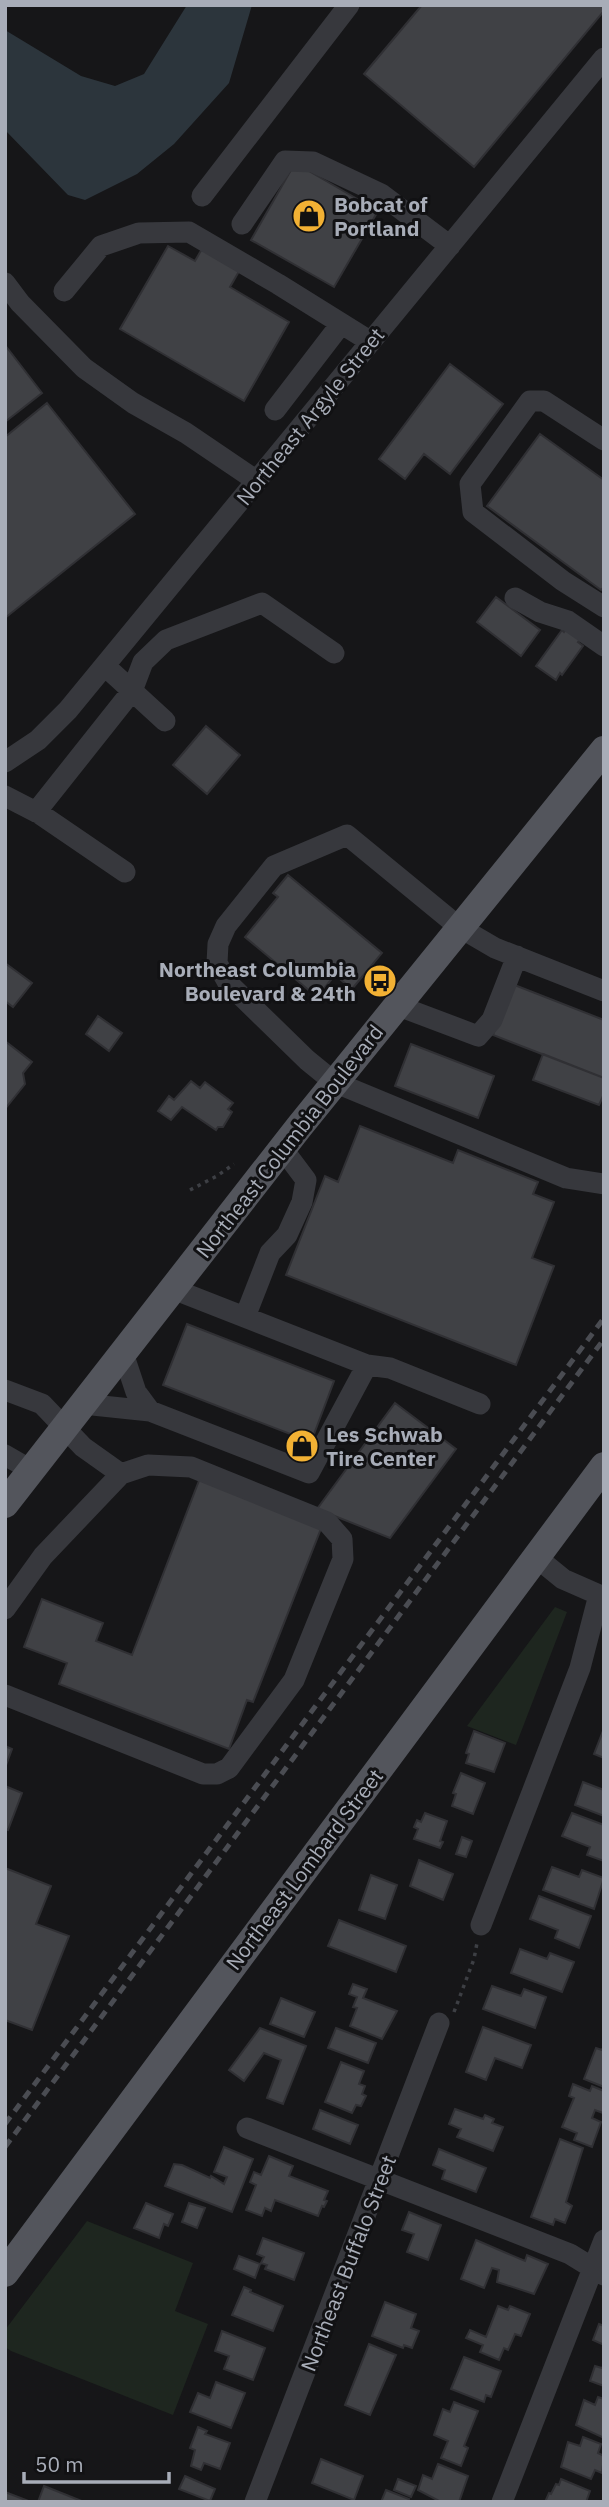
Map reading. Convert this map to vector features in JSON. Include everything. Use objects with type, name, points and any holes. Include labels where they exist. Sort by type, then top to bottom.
[{"type":"main road","name":"Northeast Columbia Boulevard","points":[[5,1504],[334,1082],[604,750]]},
{"type":"main road","name":"Northeast Lombard Street","points":[[5,2273],[604,1466]]},
{"type":"street","points":[[202,196],[349,5]]},
{"type":"street","name":"Northeast Argyle Street","points":[[5,762],[38,740],[68,710],[604,58]]},
{"type":"street","points":[[243,224],[285,161],[313,162],[381,194],[450,246]]},
{"type":"street","points":[[64,291],[101,246],[139,233],[188,232],[370,342]]},
{"type":"street","points":[[5,283],[20,303],[84,368],[133,403],[186,433],[257,481]]},
{"type":"street","points":[[275,410],[341,324]]},
{"type":"street","points":[[307,367],[333,388]]},
{"type":"street","points":[[604,440],[544,401],[530,401],[470,484],[473,512],[563,581],[604,607]]},
{"type":"street","points":[[515,598],[540,612],[568,621],[604,646]]},
{"type":"street","points":[[36,812],[132,691],[143,662],[166,640],[262,603],[334,653]]},
{"type":"street","points":[[105,666],[165,721]]},
{"type":"street","points":[[5,796],[36,812],[125,872]]},
{"type":"street","points":[[604,991],[495,948],[459,927],[347,835],[274,866],[226,926],[218,944],[217,963],[228,983],[307,1060],[334,1082],[566,1178],[604,1184]]},
{"type":"street","points":[[396,1005],[478,1036],[492,1020],[517,956]]},
{"type":"street","points":[[245,1317],[270,1253],[287,1235],[302,1202],[306,1180],[282,1149]]},
{"type":"street","points":[[173,1289],[368,1365],[390,1368],[480,1404]]},
{"type":"street","points":[[123,1353],[136,1392],[150,1411]]},
{"type":"street","points":[[83,1404],[150,1411],[309,1473],[368,1365]]},
{"type":"street","points":[[5,1390],[42,1404],[83,1447],[121,1474]]},
{"type":"street","points":[[5,1455],[31,1470]]},
{"type":"street","points":[[5,1609],[43,1556],[121,1474],[148,1465],[191,1467],[327,1522],[342,1539],[344,1559],[294,1680],[229,1768],[216,1774],[204,1774],[5,1695]]},
{"type":"street","points":[[481,1925],[580,1668],[602,1596],[564,1579],[536,1557]]},
{"type":"street","name":"Northeast Buffalo Street","points":[[255,2502],[439,2023]]},
{"type":"street","points":[[247,2128],[570,2254],[598,2272]]},
{"type":"street","points":[[502,2502],[598,2272],[604,2240]]},
{"type":"path","points":[[190,1190],[234,1164]]},
{"type":"path","points":[[439,2023],[453,2014],[474,1959],[481,1925]]},
{"type":"shaded area","points":[[187,5],[252,5],[229,83],[174,144],[137,174],[85,200],[68,195],[5,130],[5,30],[81,76],[115,86],[144,74]]},
{"type":"shaded area","points":[[555,1607],[567,1612],[516,1745],[467,1726]]},
{"type":"shaded area","points":[[87,2221],[193,2263],[175,2311],[208,2324],[173,2415],[5,2347],[5,2330]]},
{"type":"building","points":[[422,5],[604,5],[604,11],[474,167],[364,74]]},
{"type":"building","points":[[295,163],[378,211],[334,287],[251,240]]},
{"type":"building","points":[[168,246],[195,261],[203,247],[241,268],[230,287],[289,322],[244,401],[120,329]]},
{"type":"building","points":[[5,345],[42,393],[5,422]]},
{"type":"building","points":[[450,364],[503,404],[450,474],[424,454],[405,479],[379,459]]},
{"type":"building","points":[[47,403],[135,514],[5,618],[5,437]]},
{"type":"building","points":[[540,434],[604,480],[604,587],[601,590],[487,506]]},
{"type":"building","points":[[496,597],[540,630],[521,656],[477,622]]},
{"type":"building","points":[[570,624],[584,635],[578,642],[583,646],[556,680],[536,666],[562,630],[564,632]]},
{"type":"building","points":[[206,726],[240,755],[207,794],[173,765]]},
{"type":"building","points":[[288,875],[382,953],[352,989],[335,975],[317,997],[245,937],[278,897],[273,893]]},
{"type":"building","points":[[5,963],[32,983],[13,1007],[5,1001]]},
{"type":"building","points":[[512,984],[604,1020],[604,1078],[493,1035]]},
{"type":"building","points":[[98,1016],[122,1033],[109,1051],[86,1034]]},
{"type":"building","points":[[5,1041],[32,1062],[23,1073],[25,1084],[5,1109]]},
{"type":"building","points":[[411,1044],[494,1076],[478,1118],[395,1086]]},
{"type":"building","points":[[543,1054],[604,1078],[604,1094],[599,1105],[533,1080]]},
{"type":"building","points":[[191,1081],[200,1088],[205,1082],[233,1103],[228,1109],[232,1112],[223,1127],[216,1130],[182,1107],[171,1120],[158,1111],[169,1096],[174,1100]]},
{"type":"building","points":[[360,1126],[453,1163],[458,1150],[538,1182],[533,1194],[554,1202],[532,1258],[554,1266],[516,1365],[286,1275],[325,1176],[338,1182]]},
{"type":"building","points":[[187,1324],[334,1381],[311,1442],[163,1385]]},
{"type":"building","points":[[395,1403],[456,1449],[390,1538],[317,1509]]},
{"type":"building","points":[[200,1478],[322,1526],[253,1702],[247,1700],[229,1749],[59,1684],[67,1663],[24,1647],[42,1599],[103,1623],[96,1641],[132,1655]]},
{"type":"building","points":[[474,1731],[505,1743],[494,1772],[466,1763],[469,1754],[466,1753]]},
{"type":"building","points":[[604,1731],[604,1758],[594,1754]]},
{"type":"building","points":[[5,1746],[12,1749],[5,1768]]},
{"type":"building","points":[[461,1773],[485,1783],[473,1814],[452,1806],[456,1794],[453,1793]]},
{"type":"building","points":[[583,1782],[604,1790],[604,1816],[575,1805]]},
{"type":"building","points":[[5,1786],[22,1793],[8,1830],[5,1829]]},
{"type":"building","points":[[425,1813],[447,1821],[440,1848],[414,1839],[418,1829],[414,1827],[417,1820],[421,1822]]},
{"type":"building","points":[[572,1813],[604,1825],[604,1861],[587,1855],[590,1847],[562,1836]]},
{"type":"building","points":[[462,1837],[472,1841],[466,1857],[456,1854]]},
{"type":"building","points":[[419,1860],[453,1874],[443,1900],[410,1886]]},
{"type":"building","points":[[552,1867],[579,1877],[582,1870],[604,1878],[594,1909],[543,1890]]},
{"type":"building","points":[[5,1868],[51,1886],[36,1924],[69,1936],[32,2030],[5,2020]]},
{"type":"building","points":[[371,1875],[397,1885],[385,1919],[359,1910]]},
{"type":"building","points":[[539,1896],[591,1916],[579,1948],[555,1938],[558,1930],[530,1919]]},
{"type":"building","points":[[339,1920],[406,1946],[396,1972],[328,1946]]},
{"type":"building","points":[[520,1949],[547,1959],[550,1953],[574,1962],[562,1992],[511,1973]]},
{"type":"building","points":[[353,1984],[367,1989],[363,1998],[397,2011],[382,2039],[350,2026],[357,2008],[353,2007],[357,1997],[349,1994]]},
{"type":"building","points":[[492,1986],[521,1996],[524,1989],[546,1997],[535,2028],[483,2009]]},
{"type":"building","points":[[281,1998],[315,2012],[304,2037],[270,2024]]},
{"type":"building","points":[[483,2027],[531,2045],[522,2068],[495,2058],[486,2080],[466,2072]]},
{"type":"building","points":[[260,2028],[306,2046],[283,2104],[267,2098],[281,2060],[264,2053],[244,2081],[229,2070]]},
{"type":"building","points":[[336,2028],[376,2043],[368,2063],[328,2048]]},
{"type":"building","points":[[604,2046],[604,2087],[584,2079],[596,2048],[602,2050]]},
{"type":"building","points":[[341,2062],[364,2071],[359,2084],[365,2086],[362,2094],[366,2096],[361,2106],[356,2105],[352,2113],[325,2102]]},
{"type":"building","points":[[573,2084],[590,2091],[592,2086],[604,2091],[603,2113],[595,2110],[592,2118],[601,2122],[592,2147],[574,2140],[577,2133],[562,2127],[574,2098],[569,2096]]},
{"type":"building","points":[[455,2109],[483,2119],[485,2115],[494,2119],[492,2123],[503,2127],[493,2151],[457,2137],[461,2129],[449,2124]]},
{"type":"building","points":[[320,2110],[358,2125],[350,2144],[313,2129]]},
{"type":"building","points":[[560,2139],[583,2148],[566,2202],[572,2206],[565,2223],[555,2219],[553,2225],[531,2217]]},
{"type":"building","points":[[224,2147],[253,2159],[232,2212],[165,2186],[174,2164],[210,2178],[211,2176],[224,2184],[227,2177],[214,2172]]},
{"type":"building","points":[[439,2149],[486,2168],[476,2192],[442,2179],[445,2170],[433,2165]]},
{"type":"building","points":[[269,2156],[293,2166],[289,2176],[328,2191],[324,2200],[327,2201],[318,2216],[275,2200],[271,2211],[265,2208],[262,2216],[246,2210],[256,2185],[250,2182],[254,2172],[261,2175]]},
{"type":"building","points":[[146,2203],[173,2214],[168,2226],[164,2224],[159,2238],[134,2228]]},
{"type":"building","points":[[189,2203],[205,2208],[197,2228],[182,2222]]},
{"type":"building","points":[[409,2212],[441,2225],[428,2260],[407,2252],[414,2234],[402,2230]]},
{"type":"building","points":[[263,2238],[304,2253],[294,2280],[265,2269],[267,2265],[261,2263],[264,2257],[257,2254]]},
{"type":"building","points":[[476,2240],[525,2261],[527,2255],[548,2264],[534,2294],[497,2282],[499,2270],[492,2268],[484,2288],[461,2279]]},
{"type":"building","points":[[239,2256],[260,2264],[255,2278],[234,2269]]},
{"type":"building","points":[[244,2287],[283,2306],[273,2331],[232,2315]]},
{"type":"building","points":[[385,2302],[416,2314],[411,2328],[419,2331],[412,2348],[404,2345],[403,2348],[372,2336]]},
{"type":"building","points":[[498,2306],[508,2310],[510,2306],[530,2314],[521,2336],[515,2334],[508,2350],[504,2348],[499,2360],[480,2352],[483,2345],[466,2338],[470,2330],[486,2337]]},
{"type":"building","points":[[599,2324],[604,2326],[604,2345],[593,2340]]},
{"type":"building","points":[[222,2331],[265,2348],[253,2380],[224,2369],[229,2356],[215,2351]]},
{"type":"building","points":[[369,2344],[396,2355],[370,2415],[345,2405]]},
{"type":"building","points":[[464,2357],[501,2371],[491,2397],[486,2395],[484,2402],[451,2389]]},
{"type":"building","points":[[604,2365],[604,2386],[590,2381],[595,2366],[602,2368]]},
{"type":"building","points":[[216,2382],[245,2393],[231,2428],[190,2412],[198,2393],[210,2398]]},
{"type":"building","points":[[598,2397],[604,2399],[604,2438],[576,2425],[584,2400],[595,2405]]},
{"type":"building","points":[[454,2402],[478,2411],[464,2446],[468,2448],[461,2466],[441,2458],[448,2441],[434,2435],[443,2409],[450,2412]]},
{"type":"building","points":[[198,2427],[207,2431],[205,2434],[230,2443],[220,2469],[204,2463],[201,2470],[191,2466],[195,2450],[190,2448]]},
{"type":"building","points":[[583,2437],[601,2444],[598,2453],[604,2456],[602,2473],[595,2470],[591,2479],[561,2467],[568,2442],[580,2446]]},
{"type":"building","points":[[321,2459],[363,2476],[354,2500],[312,2483]]},
{"type":"building","points":[[438,2464],[468,2476],[459,2502],[441,2502],[418,2490],[423,2475],[432,2479]]},
{"type":"building","points":[[185,2476],[215,2489],[210,2501],[179,2489]]},
{"type":"building","points":[[398,2479],[416,2486],[411,2497],[394,2490]]},
{"type":"building","points":[[561,2479],[590,2491],[586,2502],[545,2502]]},
{"type":"building","points":[[44,2486],[84,2502],[38,2502]]},
{"type":"building","points":[[386,2490],[409,2499],[408,2502],[381,2502]]},
{"type":"building","points":[[5,2492],[31,2502],[5,2502]]},
{"type":"railway","points":[[5,2124],[604,1318]]},
{"type":"railway","points":[[5,2147],[604,1339]]},
{"type":"place","name":"Bobcat of Portland","points":[[309,216]]},
{"type":"place","name":"Northeast Columbia Boulevard & 24th","points":[[380,981]]},
{"type":"place","name":"Les Schwab Tire Center","points":[[302,1446]]}]
